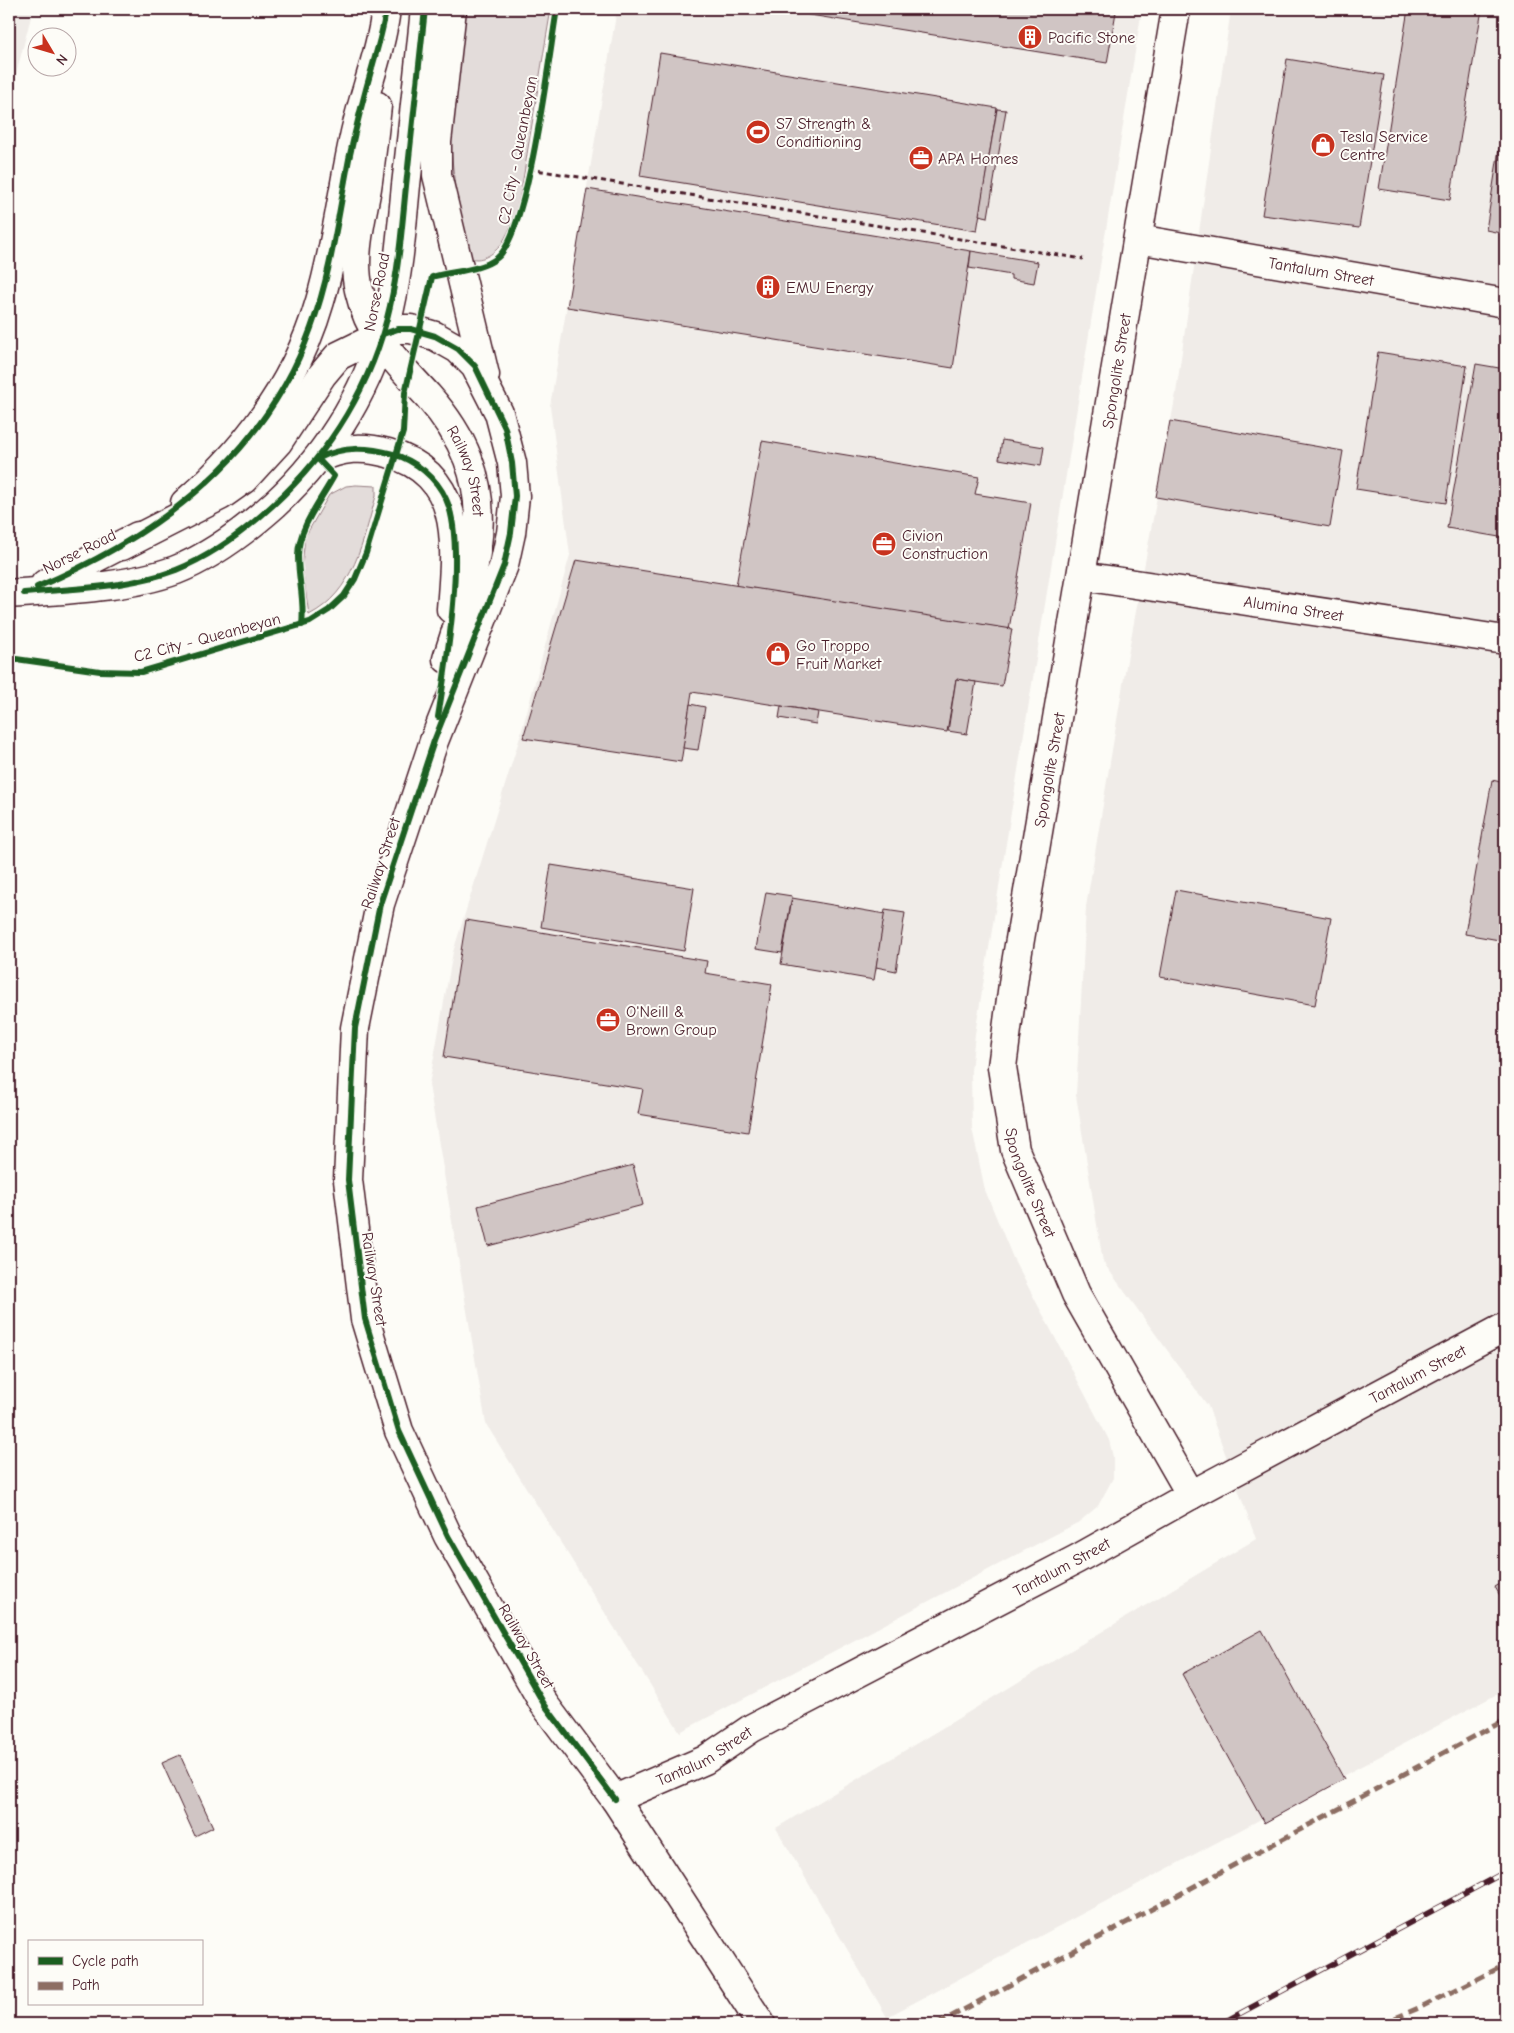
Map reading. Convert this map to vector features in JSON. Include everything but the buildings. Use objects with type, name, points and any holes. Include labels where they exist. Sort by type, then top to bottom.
[{"type":"main road","name":"Norse Road","points":[[16,594],[134,581],[176,569],[210,552],[248,527],[286,493],[318,459],[355,400],[380,338],[394,289],[425,9]]},
{"type":"main road","points":[[452,9],[437,142],[437,175],[489,391]]},
{"type":"main road","name":"Spongolite Street","points":[[1176,9],[1015,970],[1002,1066],[1016,1150],[1076,1294],[1191,1495]]},
{"type":"main road","name":"Norse Road","points":[[16,594],[65,576],[122,546],[186,502],[229,462],[260,422],[296,364],[321,300],[357,122],[386,13]]},
{"type":"main road","name":"Railway Street","points":[[386,13],[373,138],[356,259],[358,289],[380,338],[395,363],[438,408],[458,437],[472,470],[478,494],[480,518],[475,566],[447,659]]},
{"type":"main road","name":"Tantalum Street","points":[[1138,239],[1505,303]]},
{"type":"main road","name":"Railway Street","points":[[122,546],[220,496],[244,479],[278,442],[333,361],[351,348],[380,338],[411,329],[447,342],[468,357],[489,391],[505,428],[512,463],[515,496],[511,533],[504,565],[434,741],[380,904],[355,1028],[348,1180],[365,1319],[399,1431],[448,1536],[544,1704],[615,1799],[761,2024]]},
{"type":"main road","name":"Railway Street","points":[[318,459],[332,452],[355,448],[385,452],[411,462],[424,470],[441,489],[447,501],[455,539],[447,659],[434,741]]},
{"type":"main road","name":"Alumina Street","points":[[1082,576],[1505,640]]},
{"type":"main road","name":"Tantalum Street","points":[[615,1799],[705,1760],[752,1728],[1077,1558],[1505,1327]]},
{"type":"path","points":[[531,166],[1083,259]]},
{"type":"shaded area","points":[[9,9],[33,9],[28,28],[9,101]]},
{"type":"shaded area","points":[[463,9],[551,9],[520,197],[513,221],[502,243],[492,253],[480,259],[470,258],[456,197],[451,149],[450,129]]},
{"type":"shaded area","points":[[617,9],[1142,9],[975,1034],[971,1071],[972,1128],[985,1190],[1013,1258],[1109,1440],[1113,1457],[1113,1478],[1098,1506],[1079,1522],[680,1732],[486,1424],[429,1085],[453,952],[520,737],[570,555],[550,406]]},
{"type":"shaded area","points":[[1231,9],[1505,9],[1505,1690],[887,2017],[776,1828],[1256,1539],[1208,1406],[1103,1262],[1076,1095],[1086,907],[1126,666],[1176,393]]},
{"type":"shaded area","points":[[346,486],[376,486],[376,496],[361,547],[347,579],[337,593],[309,615],[302,566],[305,537],[329,495]]},
{"type":"railway","points":[[1220,2024],[1505,1872]]},
{"type":"marked path","points":[[937,2024],[1505,1720]]},
{"type":"marked path","points":[[1381,2024],[1421,2007],[1505,1965]]},
{"type":"cycle path","points":[[37,587],[82,566],[124,543],[165,516],[202,486],[236,453],[266,415],[291,374],[311,328],[324,287],[349,159],[363,99],[381,36],[386,9]]},
{"type":"cycle path","points":[[24,593],[120,584],[158,576],[189,564],[228,542],[263,514],[294,484],[331,439],[361,389],[373,362],[390,306],[400,246],[425,9]]},
{"type":"cycle path","name":"C2 City - Queanbeyan","points":[[9,658],[100,671],[141,672],[310,622],[329,610],[344,596],[355,579],[366,553],[403,432],[405,393],[432,277],[483,266],[497,258],[508,242],[519,215],[536,141],[557,9]]},
{"type":"cycle path","points":[[383,334],[398,329],[411,329],[435,336],[458,349],[475,366],[505,428],[512,463],[515,496],[511,533],[504,565],[434,741],[380,904],[355,1028],[348,1180],[365,1319],[399,1431],[448,1536],[544,1704],[615,1799]]},
{"type":"cycle path","points":[[319,458],[337,451],[356,449],[393,454],[410,461],[424,471],[437,484],[446,499],[452,519],[455,545],[455,574],[450,637],[438,717]]},
{"type":"cycle path","points":[[302,625],[303,607],[298,565],[299,546],[311,514],[334,476],[318,459]]},
{"type":"place","name":"Pacific Stone","points":[[1030,37]]},
{"type":"place","name":"S7 Strength & Conditioning","points":[[758,132]]},
{"type":"place","name":"Tesla Service Centre","points":[[1323,145]]},
{"type":"place","name":"APA Homes","points":[[921,158]]},
{"type":"place","name":"EMU Energy","points":[[768,287]]},
{"type":"place","name":"Civion Construction","points":[[884,544]]},
{"type":"place","name":"Go Troppo Fruit Market","points":[[778,654]]},
{"type":"place","name":"O'Neill & Brown Group","points":[[608,1020]]}]
